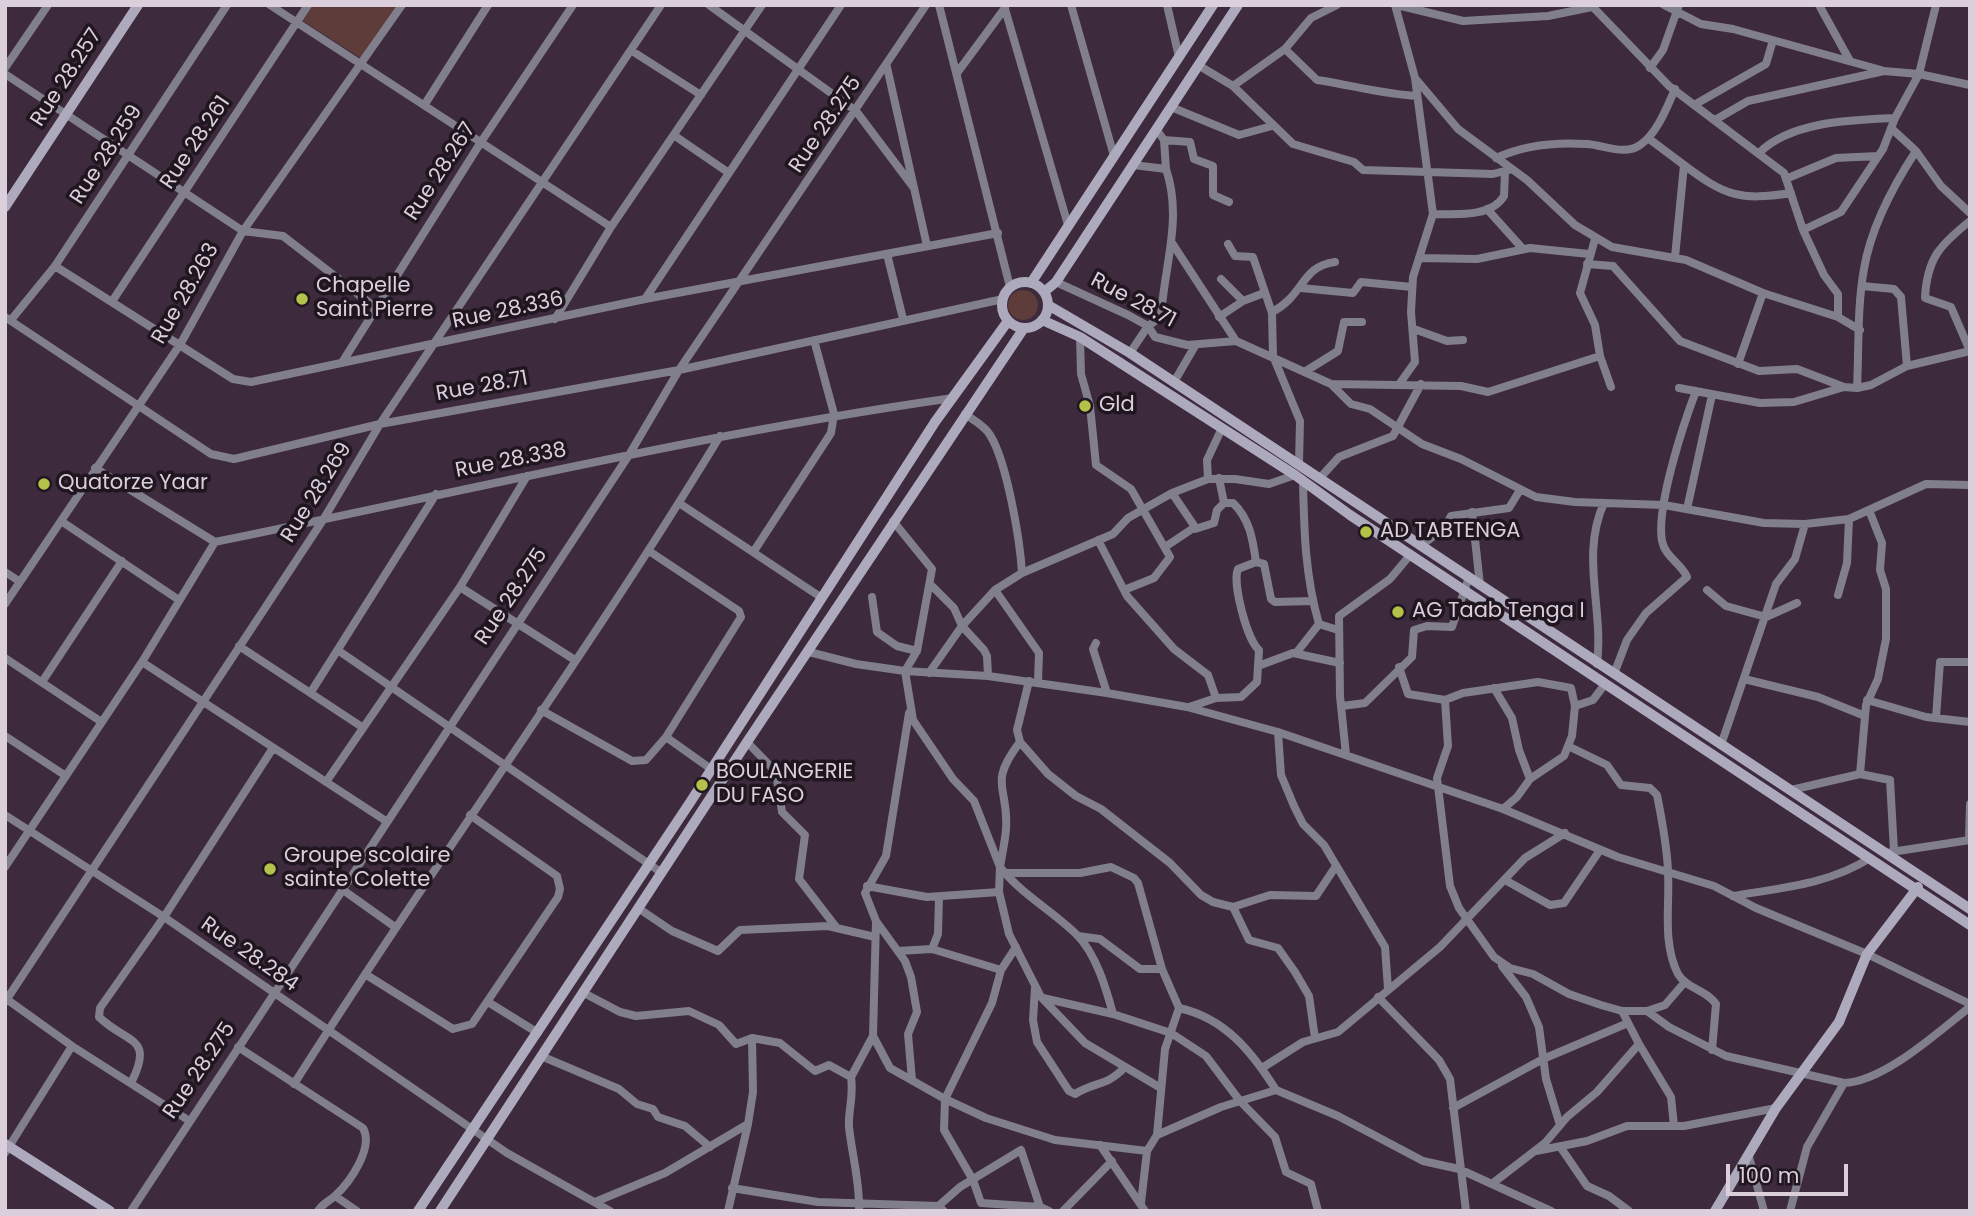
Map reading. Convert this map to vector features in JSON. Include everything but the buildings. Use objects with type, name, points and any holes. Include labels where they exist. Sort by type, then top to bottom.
[{"type":"street","points":[[5,68],[48,5]]},
{"type":"street","name":"Rue 28.257","points":[[5,207],[138,5]]},
{"type":"street","name":"Rue 28.259","points":[[8,318],[55,266],[227,5]]},
{"type":"street","points":[[270,5],[611,227]]},
{"type":"street","name":"Rue 28.261","points":[[113,300],[308,5]]},
{"type":"street","name":"Rue 28.263","points":[[5,604],[137,404],[181,343],[243,231],[363,65],[402,5]]},
{"type":"street","points":[[425,104],[488,5]]},
{"type":"street","name":"Rue 28.267","points":[[343,361],[481,142],[573,5]]},
{"type":"street","name":"Rue 28.269","points":[[6,1000],[323,520],[380,424],[661,5]]},
{"type":"street","points":[[709,5],[746,29],[856,111],[914,188]]},
{"type":"street","points":[[555,319],[611,227],[762,5]]},
{"type":"street","points":[[645,299],[841,5]]},
{"type":"street","name":"Rue 28.275","points":[[131,1211],[188,1120],[629,455],[679,370],[887,67],[926,5]]},
{"type":"street","points":[[939,5],[1010,287]]},
{"type":"street","points":[[1071,5],[1114,156]]},
{"type":"street","points":[[1167,5],[1179,57]]},
{"type":"street","points":[[1031,283],[1213,5]]},
{"type":"street","points":[[1044,292],[1056,282],[1238,5]]},
{"type":"street","points":[[1233,86],[1285,49],[1311,18],[1337,5]]},
{"type":"street","points":[[1400,383],[1414,363],[1412,287],[1433,214],[1415,78],[1396,5],[1463,21],[1548,16],[1591,6],[1650,68],[1788,178],[1803,230],[1824,275],[1838,295],[1838,317]]},
{"type":"street","points":[[1664,5],[1678,8],[1701,24],[1733,29],[1884,71],[1919,74],[1970,85]]},
{"type":"street","points":[[1819,5],[1850,61]]},
{"type":"street","points":[[1803,230],[1841,212],[1878,156],[1919,74],[1936,5]]},
{"type":"street","points":[[957,73],[1006,7]]},
{"type":"street","points":[[1006,7],[1068,225]]},
{"type":"street","points":[[1650,68],[1663,50],[1678,8]]},
{"type":"street","points":[[1695,105],[1766,64],[1773,40]]},
{"type":"street","points":[[1285,49],[1317,80],[1341,82],[1375,93],[1417,96]]},
{"type":"street","points":[[632,51],[701,95]]},
{"type":"street","points":[[1198,65],[1233,86],[1272,125],[1300,147],[1353,162],[1363,170],[1508,171]]},
{"type":"street","points":[[887,67],[927,246]]},
{"type":"street","points":[[1715,120],[1748,101],[1884,71]]},
{"type":"street","points":[[5,74],[183,194],[243,231],[283,236],[376,308]]},
{"type":"street","points":[[1415,78],[1458,129],[1595,239],[1619,249],[1675,257],[1763,293],[1838,317],[1860,330]]},
{"type":"street","points":[[1496,158],[1522,147],[1588,144],[1628,150],[1648,138],[1675,89]]},
{"type":"street","points":[[1171,107],[1239,135],[1272,125]]},
{"type":"street","points":[[1759,153],[1768,144],[1796,131],[1895,118]]},
{"type":"street","points":[[1891,128],[1916,151],[1943,189],[1970,213]]},
{"type":"street","points":[[1130,353],[1148,326],[1161,317],[1163,282],[1174,230],[1164,140],[1156,129]]},
{"type":"street","points":[[675,136],[729,173]]},
{"type":"street","points":[[1648,138],[1710,183],[1743,197],[1791,193]]},
{"type":"street","points":[[1164,140],[1189,142],[1195,159],[1213,166],[1213,195],[1229,202]]},
{"type":"street","points":[[1857,388],[1862,286],[1874,232],[1894,187],[1916,151]]},
{"type":"street","points":[[1788,178],[1836,158],[1878,156]]},
{"type":"street","points":[[1675,257],[1684,164]]},
{"type":"street","points":[[1132,165],[1166,169]]},
{"type":"street","points":[[1433,214],[1487,209],[1504,196],[1508,171]]},
{"type":"street","points":[[1487,209],[1523,249]]},
{"type":"street","points":[[1587,264],[1613,266],[1672,335],[1690,347],[1766,372],[1802,370],[1844,387],[1857,388],[1871,385],[1907,366],[1970,351],[1951,307],[1925,298],[1927,273],[1939,247],[1970,221]]},
{"type":"street","name":"Rue 28.336","points":[[55,266],[242,382],[434,345],[645,299],[998,233]]},
{"type":"street","points":[[1595,239],[1580,293],[1595,325],[1600,356],[1611,387]]},
{"type":"street","points":[[1172,243],[1236,341],[1331,384],[1351,404],[1370,409],[1422,444],[1461,459],[1520,490],[1551,500],[1664,505],[1764,523],[1805,524],[1849,519],[1926,484],[1970,485]]},
{"type":"street","points":[[1228,244],[1235,256],[1253,257],[1272,312],[1273,356],[1282,385],[1300,421],[1299,473],[1306,569],[1319,624]]},
{"type":"street","points":[[1419,258],[1477,259],[1523,249],[1589,254]]},
{"type":"street","points":[[1613,266],[1619,249]]},
{"type":"street","points":[[887,254],[903,319]]},
{"type":"street","points":[[1272,312],[1288,304],[1309,273],[1320,266],[1335,262]]},
{"type":"street","points":[[1221,279],[1243,301]]},
{"type":"street","name":"Rue 28.71","points":[[1056,282],[1148,326],[1155,337],[1195,346],[1236,341]]},
{"type":"street","points":[[1301,288],[1353,293],[1361,282],[1412,287]]},
{"type":"street","points":[[440,1211],[747,741],[809,652],[965,414],[1024,328],[1042,320],[1048,305],[1044,292],[1031,283],[1010,287],[1003,299],[1002,310],[1008,321],[1024,328]]},
{"type":"street","points":[[1862,286],[1894,289],[1901,297],[1907,366]]},
{"type":"street","points":[[1219,317],[1243,301],[1264,293]]},
{"type":"street","points":[[1738,364],[1763,293]]},
{"type":"street","name":"Rue 28.71","points":[[8,318],[222,458],[234,459],[380,424],[679,370],[1003,299]]},
{"type":"street","points":[[1048,305],[1174,382],[1411,554],[1970,925]]},
{"type":"street","points":[[1042,320],[1080,337],[1222,428],[1299,473],[1319,479],[1422,545],[1597,664],[1889,852],[1970,909]]},
{"type":"street","points":[[418,1211],[953,398],[1008,321]]},
{"type":"street","points":[[1306,372],[1338,351],[1344,322],[1362,322]]},
{"type":"street","points":[[1414,330],[1447,341],[1462,340]]},
{"type":"street","points":[[1080,337],[1081,374],[1090,405],[1096,465],[1131,489],[1165,547],[1169,561],[1154,578],[1124,590]]},
{"type":"street","points":[[754,551],[827,443],[834,414],[814,340]]},
{"type":"street","points":[[1174,382],[1195,346]]},
{"type":"street","points":[[1331,384],[1461,386],[1488,392],[1600,356]]},
{"type":"street","points":[[1319,479],[1339,457],[1391,438],[1421,384]]},
{"type":"street","points":[[1679,388],[1752,403],[1788,403],[1844,387]]},
{"type":"street","points":[[1614,674],[1627,640],[1646,613],[1687,577],[1662,542],[1664,505],[1696,391]]},
{"type":"street","points":[[1687,509],[1712,395]]},
{"type":"street","name":"Rue 28.338","points":[[215,542],[720,436],[834,414],[953,398]]},
{"type":"street","points":[[965,414],[989,432],[998,451],[1019,541],[1022,573]]},
{"type":"street","points":[[1208,479],[1207,460],[1222,428]]},
{"type":"street","points":[[294,1084],[395,927],[649,551],[720,436]]},
{"type":"street","points":[[6,866],[100,721],[142,662],[215,542],[95,468]]},
{"type":"street","points":[[929,673],[962,626],[995,590],[1022,573],[1113,534],[1127,519],[1144,509],[1172,493],[1208,479],[1263,484],[1299,473]]},
{"type":"street","points":[[326,782],[460,587],[527,476]]},
{"type":"street","points":[[1219,478],[1224,503]]},
{"type":"street","points":[[1422,545],[1445,527],[1450,517],[1509,508],[1520,490]]},
{"type":"street","points":[[1172,493],[1195,529]]},
{"type":"street","points":[[311,692],[436,494]]},
{"type":"street","points":[[679,503],[822,598]]},
{"type":"street","points":[[1165,547],[1195,529],[1214,523],[1217,510],[1224,503],[1233,503],[1251,533],[1256,562]]},
{"type":"street","points":[[1597,664],[1600,630],[1592,541],[1604,503]]},
{"type":"street","points":[[1860,775],[1867,699],[1878,679],[1885,645],[1886,595],[1880,570],[1881,537],[1869,510]]},
{"type":"street","points":[[1472,512],[1480,585]]},
{"type":"street","points":[[1838,595],[1847,563],[1849,519]]},
{"type":"street","points":[[61,521],[179,600]]},
{"type":"street","points":[[893,521],[931,564],[931,585],[920,626],[917,651],[905,671],[909,710],[886,856],[867,886],[865,897],[876,921],[898,951],[911,978],[917,1013],[908,1034],[912,1080]]},
{"type":"street","points":[[1721,745],[1776,584],[1800,548],[1805,524]]},
{"type":"street","points":[[1098,540],[1124,590],[1174,649],[1208,675],[1216,698]]},
{"type":"street","points":[[541,710],[632,761],[646,760],[666,737],[741,617],[739,611],[649,551]]},
{"type":"street","points":[[1346,755],[1339,663],[1338,630],[1341,614],[1383,585],[1411,554]]},
{"type":"street","points":[[42,682],[122,561]]},
{"type":"street","points":[[1187,707],[1216,698],[1232,699],[1250,692],[1257,682],[1259,650],[1249,635],[1236,577],[1238,569],[1256,562],[1264,565],[1272,601],[1312,601]]},
{"type":"street","points":[[5,572],[19,581]]},
{"type":"street","points":[[1342,706],[1365,704],[1413,654],[1414,630],[1427,626],[1452,627],[1469,577]]},
{"type":"street","points":[[931,585],[957,612],[962,626],[988,656],[988,676]]},
{"type":"street","points":[[460,587],[575,660]]},
{"type":"street","points":[[995,590],[1039,653],[1034,682],[1017,730],[1020,742],[1048,774],[1076,796],[1101,809],[1170,863],[1201,895],[1213,902],[1233,907],[1270,895],[1316,896],[1336,866]]},
{"type":"street","points":[[1707,590],[1726,607],[1766,617],[1797,604]]},
{"type":"street","points":[[872,597],[877,632],[897,646],[917,651]]},
{"type":"street","points":[[1319,624],[1338,630]]},
{"type":"street","points":[[1258,666],[1297,652],[1319,624]]},
{"type":"street","points":[[1096,643],[1093,649],[1107,693]]},
{"type":"street","points":[[239,646],[362,727]]},
{"type":"street","points":[[339,651],[662,873]]},
{"type":"street","points":[[809,652],[856,664],[905,671],[988,676],[1107,693],[1187,707],[1278,732],[1503,809],[1600,850],[1702,881],[1867,954],[1970,1006],[1893,1063],[1864,1080],[1844,1083],[1712,1050],[1661,1022],[1647,1011]]},
{"type":"street","points":[[1297,652],[1339,663]]},
{"type":"street","points":[[5,658],[100,721]]},
{"type":"street","points":[[142,662],[386,821]]},
{"type":"street","points":[[1936,718],[1940,662],[1970,662]]},
{"type":"street","points":[[1399,667],[1408,694],[1445,700],[1463,693],[1538,682],[1573,691],[1575,706],[1564,755],[1530,779],[1517,797],[1503,809]]},
{"type":"street","points":[[1744,679],[1818,697],[1865,716]]},
{"type":"street","points":[[1575,706],[1593,700],[1605,684]]},
{"type":"street","points":[[1494,688],[1512,718],[1518,750],[1530,779]]},
{"type":"street","points":[[1867,699],[1936,718],[1970,722]]},
{"type":"street","points":[[1445,700],[1448,746],[1437,770],[1437,788],[1451,889],[1467,920],[1526,997],[1539,1027],[1560,1125]]},
{"type":"street","points":[[909,710],[917,727],[953,779],[974,800],[1002,870],[1030,898],[1078,936],[1101,975],[1113,1014]]},
{"type":"street","points":[[1278,732],[1281,775],[1294,806],[1303,824],[1324,845],[1385,947],[1388,989]]},
{"type":"street","points":[[5,736],[66,776]]},
{"type":"street","points":[[666,737],[711,769]]},
{"type":"street","points":[[747,741],[776,772],[782,812],[805,835],[799,879],[836,927]]},
{"type":"street","points":[[1020,742],[1006,761],[1002,775],[1001,794],[1006,830],[999,892],[1008,930],[1041,997],[1086,1043],[1159,1087]]},
{"type":"street","points":[[1568,746],[1607,765],[1621,785],[1655,790],[1663,824],[1668,872],[1667,918],[1676,969],[1684,983],[1713,999],[1716,1004],[1712,1050]]},
{"type":"street","points":[[132,1081],[142,1060],[139,1049],[103,1021],[98,1013],[164,917],[273,748]]},
{"type":"street","points":[[1791,790],[1860,775],[1890,780],[1889,852]]},
{"type":"street","points":[[1889,852],[1970,840],[1970,804]]},
{"type":"street","name":"Rue 28.284","points":[[5,815],[164,917],[487,1140],[610,1211]]},
{"type":"street","points":[[365,974],[453,1029],[472,1024],[558,897],[560,882],[557,876],[470,816]]},
{"type":"street","points":[[1262,1068],[1315,1038],[1338,1032],[1467,920],[1530,853],[1565,833]]},
{"type":"street","points":[[1505,880],[1550,905],[1558,906],[1564,903],[1600,850]]},
{"type":"street","points":[[1733,896],[1828,879],[1851,871],[1870,858]]},
{"type":"street","points":[[1002,870],[1080,873],[1111,867],[1125,872],[1138,883],[1162,969],[1180,1008],[1165,1049],[1159,1087],[1157,1135],[1147,1151],[1143,1207]]},
{"type":"street","points":[[1715,1211],[1776,1108],[1839,1022],[1867,954],[1924,879]]},
{"type":"street","points":[[867,886],[939,897],[999,892]]},
{"type":"street","points":[[343,890],[395,927]]},
{"type":"street","points":[[932,949],[938,934],[939,897]]},
{"type":"street","points":[[1233,907],[1249,940],[1278,948],[1305,987],[1315,1038]]},
{"type":"street","points":[[638,908],[672,931],[718,951],[726,946],[737,931],[836,927],[875,937]]},
{"type":"street","points":[[876,921],[873,1036],[887,1066],[945,1099],[986,1118],[1032,1134],[1147,1151]]},
{"type":"street","points":[[1078,936],[1100,939],[1140,968],[1162,969]]},
{"type":"street","points":[[1016,947],[1001,970],[992,1003],[945,1099],[944,1130],[973,1180],[978,1200],[985,1205],[1040,1207],[1049,1211]]},
{"type":"street","points":[[898,951],[932,949],[1001,970]]},
{"type":"street","points":[[1501,963],[1533,974],[1569,994],[1622,1011],[1647,1011],[1665,1005],[1684,983]]},
{"type":"street","points":[[1035,985],[1033,1020],[1037,1042],[1069,1091],[1075,1094],[1086,1087],[1108,1083],[1125,1067]]},
{"type":"street","points":[[582,992],[631,1015],[646,1017],[689,1011],[719,1025],[736,1044],[752,1038],[786,1046],[815,1071],[829,1065],[851,1077]]},
{"type":"street","points":[[1041,997],[1113,1014],[1171,1033],[1206,1056],[1240,1101],[1275,1137],[1286,1172],[1311,1184],[1318,1211]]},
{"type":"street","points":[[1378,997],[1445,1069],[1454,1108],[1466,1211]]},
{"type":"street","points":[[6,1000],[188,1120]]},
{"type":"street","points":[[488,1002],[538,1032]]},
{"type":"street","points":[[1180,1008],[1204,1015],[1242,1042],[1276,1090],[1338,1116],[1423,1161],[1460,1169],[1551,1211]]},
{"type":"street","points":[[1622,1011],[1671,1097],[1674,1126]]},
{"type":"street","points":[[1454,1108],[1544,1059],[1628,1023]]},
{"type":"street","points":[[859,1206],[857,1164],[849,1126],[854,1095],[851,1077],[873,1036]]},
{"type":"street","points":[[728,1211],[753,1092],[752,1038]]},
{"type":"street","points":[[1493,1183],[1536,1152],[1560,1125],[1597,1092],[1639,1044]]},
{"type":"street","points":[[72,1046],[7,1148],[110,1211]]},
{"type":"street","points":[[238,1047],[363,1128],[366,1134],[365,1154],[335,1196],[318,1211]]},
{"type":"street","points":[[541,1056],[618,1090],[637,1104],[653,1109],[658,1117],[685,1126],[710,1147]]},
{"type":"street","points":[[1790,1211],[1807,1147],[1844,1083]]},
{"type":"street","points":[[1157,1135],[1240,1101],[1276,1090]]},
{"type":"street","points":[[1536,1152],[1627,1126],[1708,1123],[1776,1108]]},
{"type":"street","points":[[595,1202],[648,1182],[748,1124]]},
{"type":"street","points":[[732,1188],[818,1202],[938,1209],[973,1180],[1021,1150],[1032,1134]]},
{"type":"street","points":[[1100,1145],[1143,1207]]},
{"type":"street","points":[[1561,1147],[1587,1186],[1609,1196],[1629,1211]]},
{"type":"street","points":[[1021,1150],[1040,1207]]},
{"type":"street","points":[[1749,1157],[1764,1211]]},
{"type":"street","points":[[1063,1211],[1112,1161]]},
{"type":"street","points":[[335,1196],[357,1211]]},
{"type":"shaded area","points":[[308,5],[401,5],[362,59],[300,19]]},
{"type":"shaded area","points":[[1023,290],[1034,294],[1038,305],[1034,316],[1023,320],[1012,316],[1008,305],[1012,294]]},
{"type":"place","name":"Chapelle Saint Pierre","points":[[302,299]]},
{"type":"place","name":"Gld","points":[[1085,406]]},
{"type":"place","name":"Quatorze Yaar","points":[[44,484]]},
{"type":"place","name":"AD TABTENGA","points":[[1366,532]]},
{"type":"place","name":"AG Taab Tenga I","points":[[1398,612]]},
{"type":"place","name":"BOULANGERIE DU FASO","points":[[702,785]]},
{"type":"place","name":"Groupe scolaire sainte Colette","points":[[270,869]]}]
